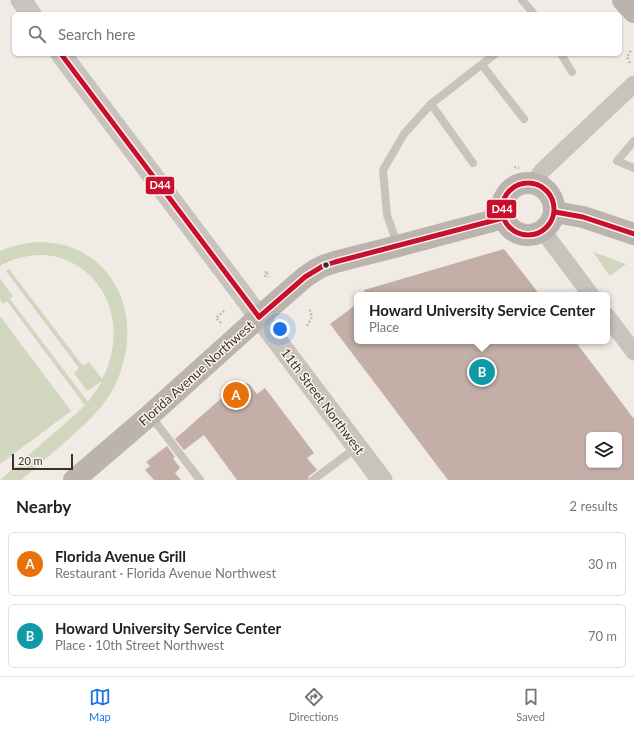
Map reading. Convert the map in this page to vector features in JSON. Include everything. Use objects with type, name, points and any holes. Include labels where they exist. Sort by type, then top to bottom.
[{"type":"main road","points":[[623,0],[634,12]]},
{"type":"main road","points":[[526,175],[550,193],[555,212],[553,220],[543,231],[532,235],[520,234],[507,225],[503,218],[502,202],[511,189],[525,183],[526,175]]},
{"type":"main road","points":[[555,212],[584,217],[634,234]]},
{"type":"main road","name":"Florida Avenue Northwest","points":[[74,480],[150,415],[259,317],[305,278],[323,266],[503,218]]},
{"type":"street","points":[[21,0],[30,12]]},
{"type":"street","name":"11th Street Northwest","points":[[63,56],[382,480]]},
{"type":"street","points":[[526,175],[542,171],[634,84]]},
{"type":"street","points":[[543,231],[589,292]]},
{"type":"street","points":[[610,320],[634,352]]},
{"type":"lane","points":[[522,0],[532,12]]},
{"type":"lane","points":[[398,246],[387,215],[383,170],[404,134],[431,104],[493,56]]},
{"type":"lane","points":[[562,56],[572,72]]},
{"type":"lane","points":[[482,65],[524,119]]},
{"type":"lane","points":[[431,104],[473,163]]},
{"type":"lane","points":[[634,141],[617,161],[634,168]]},
{"type":"lane","points":[[150,415],[200,480]]},
{"type":"lane","points":[[313,480],[357,447]]},
{"type":"path","points":[[630,63],[627,57],[632,50]]},
{"type":"path","points":[[514,167],[526,175]]},
{"type":"path","points":[[307,326],[312,317],[309,308]]},
{"type":"path","points":[[216,318],[225,310]]},
{"type":"green space","points":[[37,242],[64,245],[81,252],[95,261],[107,272],[116,286],[122,300],[126,317],[126,351],[120,374],[115,385],[99,409],[71,437],[21,480],[0,480],[87,403],[84,404],[7,301],[3,304],[0,299],[0,279],[13,296],[10,299],[88,402],[102,381],[87,391],[74,373],[79,368],[6,271],[9,269],[83,366],[89,362],[102,379],[110,360],[113,341],[113,322],[109,304],[100,288],[88,274],[73,263],[53,256],[32,255],[19,258],[0,266],[0,251],[18,245]]},
{"type":"green space","points":[[593,252],[626,264],[610,276]]},
{"type":"green space","points":[[0,316],[71,411],[0,464]]},
{"type":"building","points":[[504,249],[538,292],[364,292],[364,290]]},
{"type":"building","points":[[354,306],[354,344],[577,344],[634,419],[634,480],[448,480],[330,324]]},
{"type":"building","points":[[240,382],[249,384],[257,394],[265,388],[314,453],[307,458],[317,470],[309,476],[308,480],[237,480],[204,435],[184,450],[175,439]]},
{"type":"building","points":[[167,446],[175,457],[173,458],[180,468],[175,473],[181,480],[154,480],[145,470],[150,466],[146,462]]},
{"type":"transit line","name":"D44","points":[[63,56],[259,317]]},
{"type":"transit line","name":"D44","points":[[523,183],[533,183],[547,190],[554,204],[554,209],[554,214],[547,228],[533,235],[523,235],[513,231],[506,224],[502,214],[502,204],[506,194],[513,187],[523,183]]},
{"type":"transit line","name":"D44","points":[[555,212],[583,217],[634,234]]},
{"type":"transit line","name":"D44","points":[[259,317],[305,277],[323,266],[503,218]]},
{"type":"place","name":"Howard University Service Center","points":[[482,372]]},
{"type":"place","name":"Florida Avenue Grill","points":[[236,395]]}]
